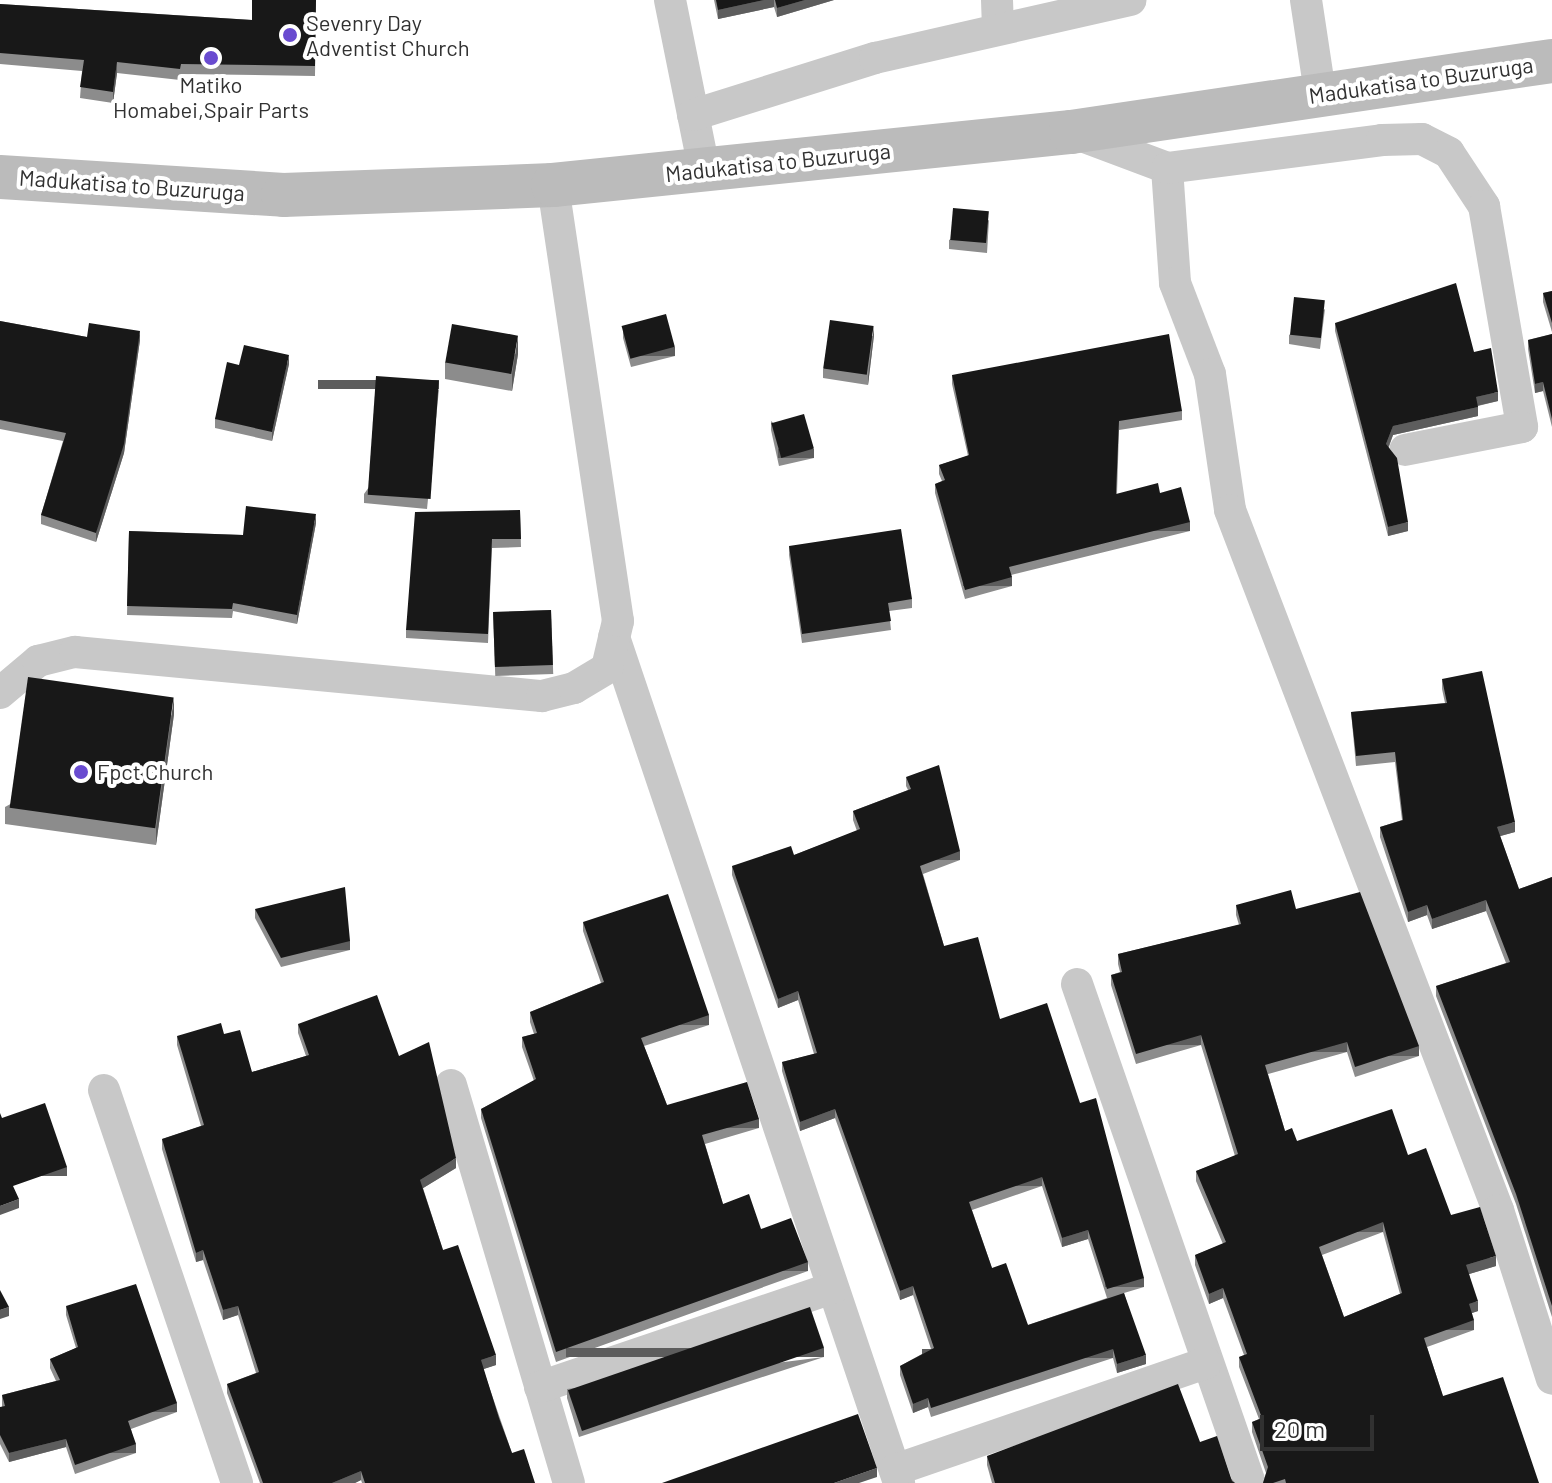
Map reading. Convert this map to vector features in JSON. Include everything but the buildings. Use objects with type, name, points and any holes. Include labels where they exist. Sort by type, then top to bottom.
[{"type":"main road","name":"Madukatisa to Buzuruga","points":[[0,177],[283,195],[553,185],[1071,132],[1552,61]]},
{"type":"street","points":[[670,0],[704,169]]},
{"type":"street","points":[[693,115],[998,14],[1131,0]]},
{"type":"street","points":[[1306,0],[1320,93]]},
{"type":"street","points":[[1071,132],[1167,168],[1422,139],[1463,170],[1487,218],[1522,427],[1405,450]]},
{"type":"street","points":[[1167,168],[1175,283],[1210,374],[1230,510],[1488,1181],[1552,1379]]},
{"type":"street","points":[[0,693],[38,661],[75,652],[542,696],[574,688],[607,668],[618,621],[553,185]]},
{"type":"street","points":[[614,637],[897,1477],[1206,1363]]},
{"type":"street","points":[[1077,984],[1250,1483]]},
{"type":"street","points":[[451,1085],[569,1483]]},
{"type":"street","points":[[104,1090],[237,1483]]},
{"type":"street","points":[[540,1387],[833,1288]]},
{"type":"place","name":"Sevenry Day Adventist Church","points":[[290,35]]},
{"type":"place","name":"Matiko Homabei,Spair Parts","points":[[211,58]]},
{"type":"place","name":"Fpct Church","points":[[81,772]]}]
